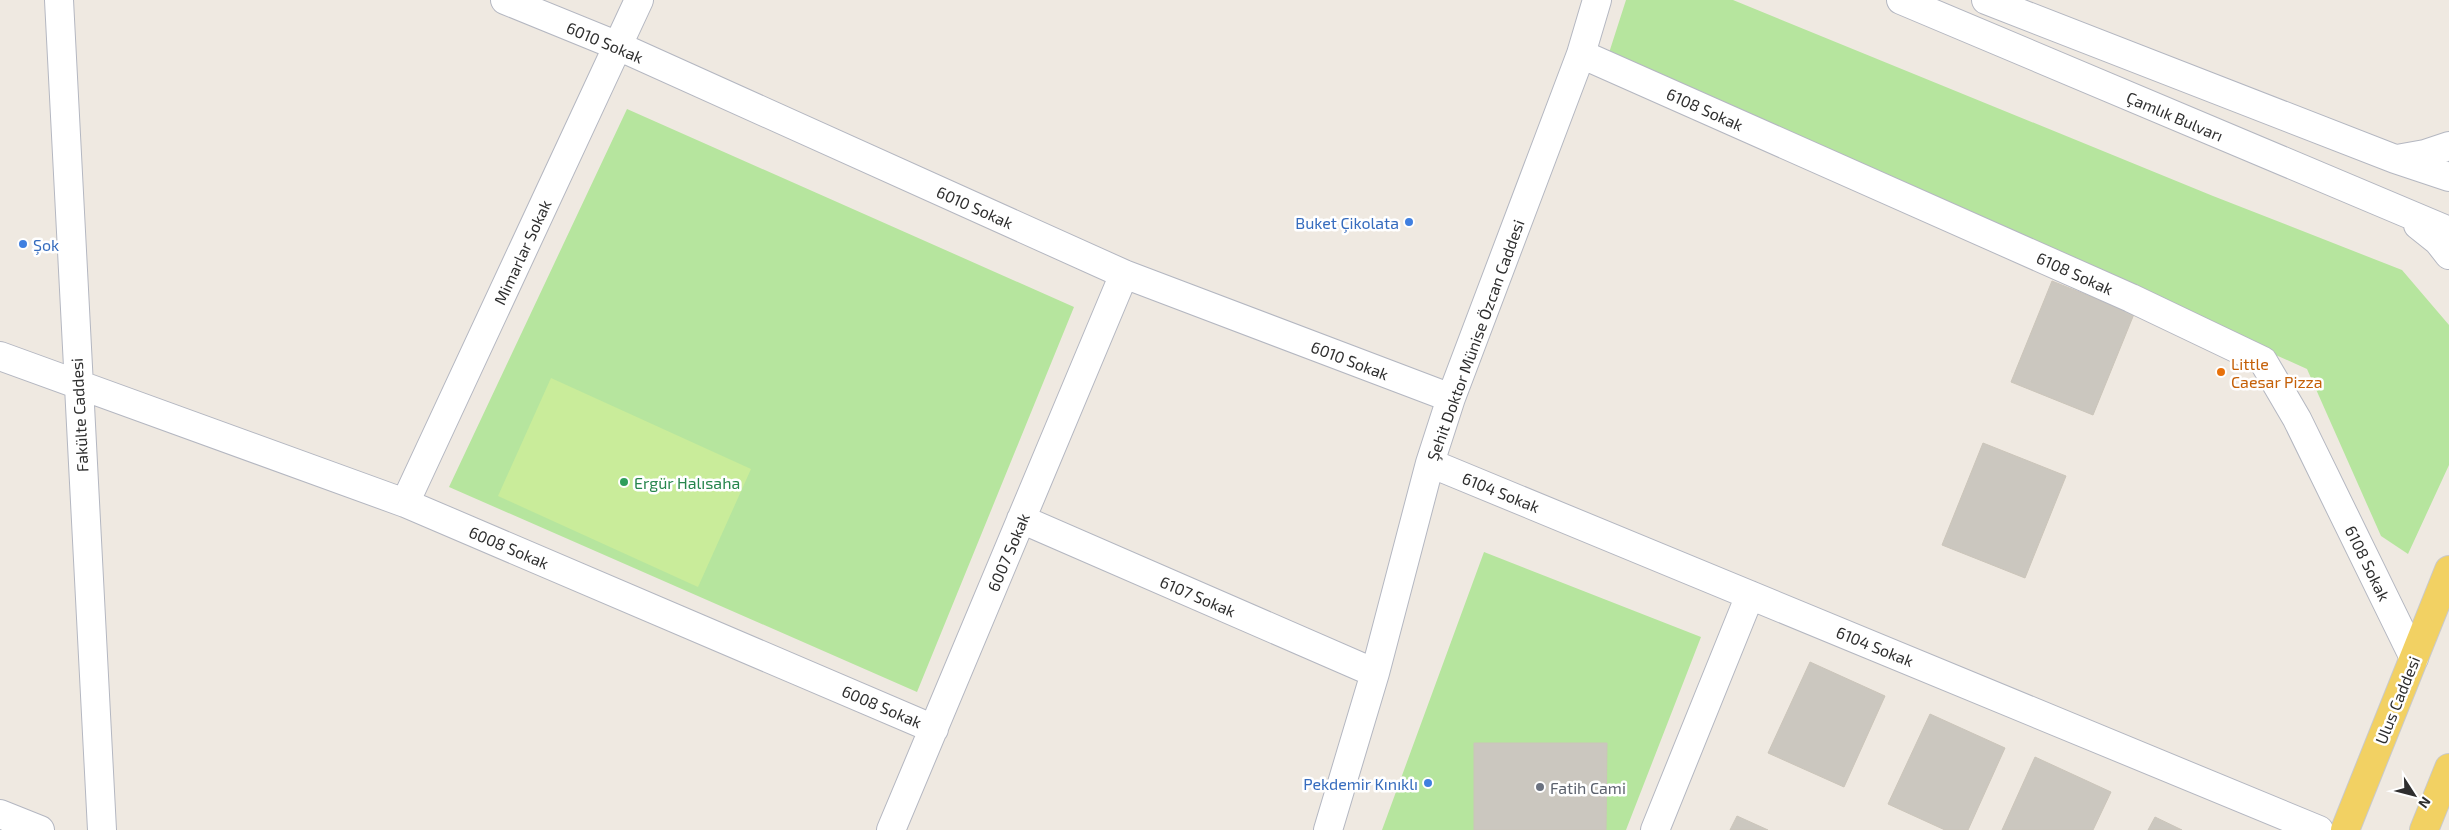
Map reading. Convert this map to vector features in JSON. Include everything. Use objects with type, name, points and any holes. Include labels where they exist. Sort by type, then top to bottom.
[{"type":"main road","name":"Ulus Caddesi","points":[[2345,830],[2449,570]]},
{"type":"main road","points":[[2424,830],[2449,768]]},
{"type":"street","name":"Fakülte Caddesi","points":[[59,0],[77,384],[102,830]]},
{"type":"street","name":"6010 Sokak","points":[[505,0],[618,46],[1124,274],[1451,398]]},
{"type":"street","name":"Mimarlar Sokak","points":[[405,503],[638,0]]},
{"type":"street","name":"Şehit Doktor Münise Özcan Caddesi","points":[[1328,830],[1375,673],[1430,463],[1451,398],[1581,54],[1597,0]]},
{"type":"street","name":"Çamlık Bulvarı","points":[[1901,0],[2449,231]]},
{"type":"street","points":[[1986,0],[2395,159],[2449,177]]},
{"type":"street","name":"6108 Sokak","points":[[1581,54],[2131,298],[2263,361],[2297,419],[2414,658]]},
{"type":"street","points":[[2395,159],[2425,154],[2449,146]]},
{"type":"street","points":[[2401,212],[2438,241],[2449,255]]},
{"type":"street","name":"6007 Sokak","points":[[892,830],[1124,274]]},
{"type":"street","name":"6008 Sokak","points":[[0,356],[405,503],[934,728]]},
{"type":"street","name":"6104 Sokak","points":[[1430,463],[2320,830]]},
{"type":"street","name":"6107 Sokak","points":[[1021,519],[1375,673]]},
{"type":"street","points":[[1655,830],[1750,595]]},
{"type":"street","points":[[0,814],[40,830]]},
{"type":"green space","points":[[1626,0],[1733,0],[2213,196],[2402,270],[2449,325],[2449,465],[2408,554],[2381,536],[2307,369],[1608,56]]},
{"type":"green space","points":[[627,109],[1074,307],[917,692],[449,487]]},
{"type":"green space","name":"Ergür Halısaha","points":[[551,378],[751,469],[698,587],[498,496]]},
{"type":"green space","points":[[1484,552],[1701,637],[1626,830],[1382,830]]},
{"type":"building","points":[[2052,281],[2134,314],[2093,415],[2011,382]]},
{"type":"building","points":[[1983,443],[2066,476],[2025,578],[1942,545]]},
{"type":"building","points":[[1810,662],[1885,696],[1844,787],[1768,753]]},
{"type":"building","points":[[1930,714],[2005,748],[1968,830],[1945,830],[1888,804]]},
{"type":"building","name":"Fatih Cami","points":[[1474,743],[1607,743],[1606,830],[1474,830]]},
{"type":"building","points":[[2035,757],[2111,792],[2093,830],[2002,830]]},
{"type":"building","points":[[1737,816],[1768,830],[1730,830]]},
{"type":"building","points":[[2155,817],[2182,830],[2148,830]]},
{"type":"place","name":"Buket Çikolata","points":[[1409,222]]},
{"type":"place","name":"Şok","points":[[23,244]]},
{"type":"place","name":"Little Caesar Pizza","points":[[2221,372]]},
{"type":"place","name":"Ergür Halısaha","points":[[624,482]]},
{"type":"place","name":"Pekdemir Kınıklı","points":[[1428,783]]},
{"type":"place","name":"Fatih Cami","points":[[1540,787]]}]
